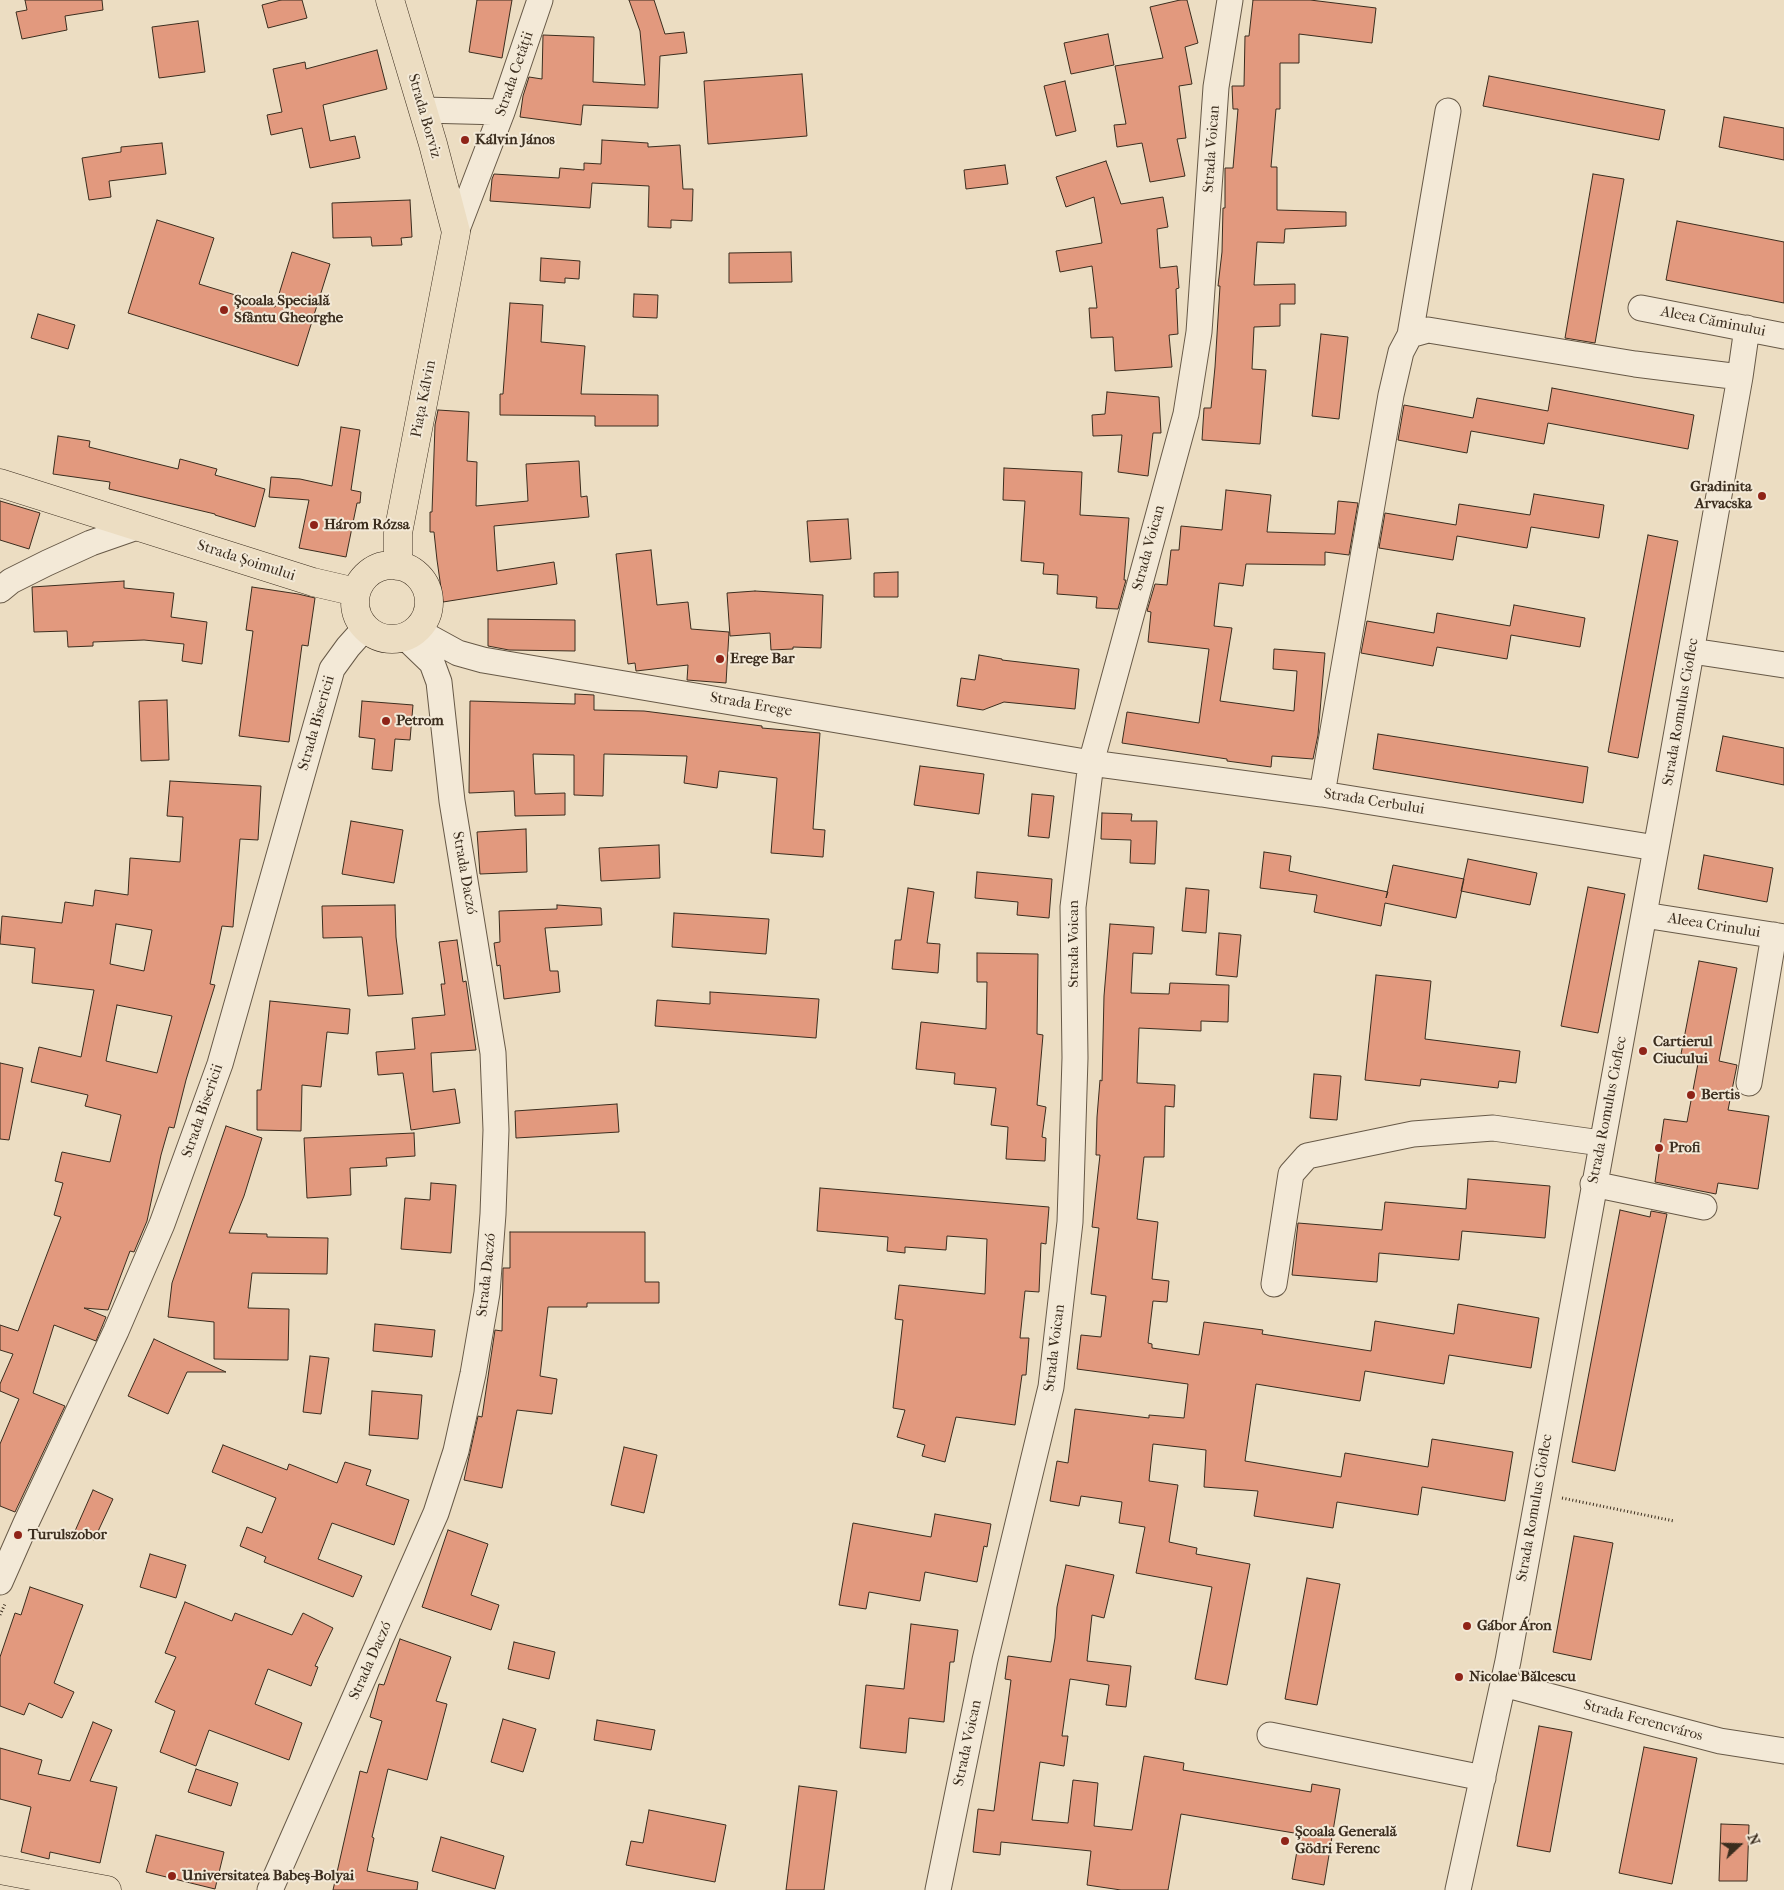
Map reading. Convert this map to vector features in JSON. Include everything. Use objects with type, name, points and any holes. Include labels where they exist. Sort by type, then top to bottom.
[{"type":"main road","name":"Strada Borviz","points":[[390,0],[423,110],[456,232]]},
{"type":"main road","name":"Piața Kálvin","points":[[398,566],[398,533],[456,232]]},
{"type":"main road","name":"Strada Șoimului","points":[[0,484],[312,582],[356,592]]},
{"type":"main road","points":[[388,565],[398,566],[409,570],[425,586],[428,610],[424,621],[411,633],[396,639],[376,636],[365,628],[356,611],[356,592],[368,574],[377,568],[388,565]]},
{"type":"main road","points":[[0,1870],[107,1890]]},
{"type":"street","name":"Strada Cetății","points":[[456,232],[502,112],[540,0]]},
{"type":"street","name":"Strada Voican","points":[[938,1890],[985,1660],[1051,1387],[1070,1222],[1075,1058],[1073,907],[1091,763],[1186,414],[1199,332],[1216,87],[1230,0]]},
{"type":"street","points":[[423,110],[502,112]]},
{"type":"street","points":[[1322,794],[1391,395],[1401,352],[1410,335],[1448,111]]},
{"type":"street","name":"Aleea Căminului","points":[[1641,308],[1784,336]]},
{"type":"street","name":"Strada Romulus Cioflec","points":[[1458,1890],[1503,1684],[1692,651],[1747,328]]},
{"type":"street","points":[[1410,335],[1428,330],[1626,363],[1740,378]]},
{"type":"street","points":[[0,590],[11,581],[47,563],[91,543],[137,526]]},
{"type":"street","name":"Strada Bisericii","points":[[0,1582],[9,1537],[116,1331],[162,1224],[220,1064],[332,669],[365,628]]},
{"type":"street","name":"Strada Erege","points":[[411,633],[458,653],[483,660],[1091,763]]},
{"type":"street","name":"Strada Daczó","points":[[270,1890],[436,1513],[456,1451],[473,1374],[486,1293],[493,1214],[496,1130],[493,1054],[452,801],[439,682],[432,663],[411,633]]},
{"type":"street","points":[[1692,651],[1784,665]]},
{"type":"street","name":"Strada Cerbului","points":[[1091,763],[1322,794],[1656,848]]},
{"type":"street","name":"Aleea Crinului","points":[[1644,915],[1779,936]]},
{"type":"street","points":[[1749,1083],[1779,936]]},
{"type":"street","points":[[1274,1284],[1291,1174],[1307,1156],[1413,1134],[1493,1128],[1601,1143]]},
{"type":"street","points":[[1594,1184],[1704,1207]]},
{"type":"street","name":"Strada Ferencváros","points":[[1503,1684],[1720,1741],[1784,1751]]},
{"type":"street","points":[[1270,1735],[1483,1778]]},
{"type":"path","points":[[1538,1493],[1674,1521]]},
{"type":"building","points":[[25,0],[102,0],[103,10],[65,16],[67,30],[22,39],[16,12],[27,10]]},
{"type":"building","points":[[281,0],[302,0],[307,18],[268,28],[262,5]]},
{"type":"building","points":[[477,0],[512,0],[502,58],[469,52]]},
{"type":"building","points":[[629,0],[654,0],[665,34],[684,32],[687,53],[660,56],[658,108],[583,105],[581,125],[520,117],[523,96],[529,77],[542,79],[543,35],[594,37],[593,82],[645,85],[640,31]]},
{"type":"building","points":[[1187,0],[1198,43],[1185,47],[1192,84],[1179,86],[1186,138],[1177,139],[1185,176],[1150,182],[1142,143],[1117,147],[1114,125],[1126,124],[1115,66],[1163,58],[1150,7]]},
{"type":"building","points":[[1253,0],[1310,0],[1376,8],[1372,43],[1299,34],[1299,63],[1280,63],[1280,109],[1276,109],[1271,167],[1277,167],[1277,210],[1346,212],[1346,226],[1285,229],[1284,243],[1257,242],[1254,285],[1295,284],[1295,304],[1280,304],[1280,326],[1254,327],[1252,369],[1266,370],[1260,444],[1202,440],[1204,408],[1211,408],[1215,367],[1220,286],[1218,286],[1222,252],[1223,208],[1225,208],[1225,168],[1233,168],[1238,109],[1233,109],[1232,86],[1244,86],[1245,36],[1249,36]]},
{"type":"building","points":[[198,21],[205,72],[159,78],[152,27]]},
{"type":"building","points":[[1108,34],[1114,65],[1071,74],[1064,43]]},
{"type":"building","points":[[377,50],[387,89],[323,105],[330,141],[355,136],[360,158],[310,168],[302,128],[271,135],[267,115],[282,112],[273,69],[305,62],[306,69]]},
{"type":"building","points":[[802,74],[807,136],[708,144],[704,81]]},
{"type":"building","points":[[1489,76],[1665,110],[1659,140],[1483,106]]},
{"type":"building","points":[[1065,81],[1076,131],[1056,136],[1044,86]]},
{"type":"building","points":[[1724,117],[1784,128],[1784,160],[1719,147]]},
{"type":"building","points":[[602,140],[648,143],[648,147],[680,145],[683,189],[693,189],[692,221],[671,220],[671,228],[648,227],[649,186],[592,183],[590,208],[490,201],[494,174],[559,178],[560,168],[584,170],[584,163],[601,164]]},
{"type":"building","points":[[162,143],[166,174],[109,181],[111,197],[89,200],[82,158],[121,152],[121,147]]},
{"type":"building","points":[[1106,161],[1121,204],[1163,197],[1168,227],[1157,229],[1160,268],[1177,266],[1179,288],[1176,289],[1178,334],[1169,335],[1172,367],[1115,371],[1113,337],[1091,338],[1089,308],[1097,308],[1092,266],[1060,272],[1056,251],[1102,243],[1094,197],[1066,207],[1056,177]]},
{"type":"building","points":[[1005,165],[1008,184],[966,189],[964,170]]},
{"type":"building","points":[[1593,174],[1624,179],[1595,343],[1565,338]]},
{"type":"building","points":[[410,200],[412,237],[401,238],[402,245],[372,246],[371,237],[333,238],[332,203]]},
{"type":"building","points":[[157,220],[214,238],[199,284],[275,307],[292,252],[330,264],[298,366],[128,313]]},
{"type":"building","points":[[1677,221],[1784,242],[1784,303],[1666,280]]},
{"type":"building","points":[[791,252],[792,282],[729,283],[729,253]]},
{"type":"building","points":[[541,258],[580,261],[579,279],[565,278],[565,283],[540,281]]},
{"type":"building","points":[[634,294],[658,295],[657,318],[633,317]]},
{"type":"building","points":[[510,303],[543,305],[541,342],[585,346],[581,394],[658,395],[658,426],[595,426],[595,416],[500,415],[500,394],[503,394]]},
{"type":"building","points":[[38,314],[75,325],[68,349],[31,338]]},
{"type":"building","points":[[1321,334],[1348,337],[1339,419],[1312,416]]},
{"type":"building","points":[[1552,388],[1694,415],[1688,449],[1548,423],[1544,444],[1471,431],[1467,453],[1398,440],[1404,405],[1473,418],[1477,398],[1548,411]]},
{"type":"building","points":[[1107,392],[1159,397],[1161,433],[1153,433],[1148,476],[1118,472],[1122,435],[1093,436],[1092,415],[1105,414]]},
{"type":"building","points":[[438,410],[469,412],[467,461],[477,462],[476,506],[528,501],[526,464],[579,461],[581,497],[587,496],[589,517],[494,526],[497,571],[554,562],[557,584],[443,602],[434,532],[430,532],[435,425]]},
{"type":"building","points":[[341,427],[360,430],[351,490],[361,492],[360,503],[357,503],[346,557],[299,548],[309,500],[269,497],[271,477],[300,479],[332,486]]},
{"type":"building","points":[[58,436],[90,441],[89,447],[178,469],[180,459],[217,469],[215,475],[265,489],[255,527],[215,514],[109,489],[110,482],[53,474]]},
{"type":"building","points":[[1004,468],[1082,472],[1080,515],[1129,518],[1124,580],[1126,580],[1118,609],[1096,608],[1097,597],[1057,594],[1058,575],[1043,574],[1044,563],[1021,561],[1025,501],[1003,500]]},
{"type":"building","points":[[1226,490],[1271,495],[1267,532],[1335,534],[1338,501],[1358,503],[1349,555],[1325,552],[1325,565],[1246,564],[1243,586],[1219,583],[1214,626],[1232,628],[1220,701],[1294,711],[1297,671],[1273,669],[1274,649],[1325,653],[1318,735],[1313,759],[1272,756],[1271,767],[1122,743],[1127,712],[1199,723],[1209,649],[1148,642],[1151,612],[1147,611],[1155,584],[1167,585],[1171,550],[1179,550],[1181,526],[1222,530]]},
{"type":"building","points":[[1534,494],[1604,505],[1599,538],[1531,527],[1527,548],[1457,536],[1453,560],[1379,548],[1385,513],[1456,525],[1459,504],[1530,515]]},
{"type":"building","points":[[0,501],[40,513],[29,549],[0,540]]},
{"type":"building","points":[[848,519],[851,559],[810,562],[807,521]]},
{"type":"building","points":[[1648,535],[1678,541],[1638,758],[1608,752]]},
{"type":"building","points":[[651,550],[657,605],[688,602],[691,629],[729,632],[726,683],[687,680],[688,665],[636,671],[635,663],[628,664],[616,554]]},
{"type":"building","points":[[898,572],[898,597],[874,597],[874,573]]},
{"type":"building","points":[[124,581],[124,588],[174,593],[171,617],[207,622],[202,664],[182,661],[184,644],[144,640],[93,642],[93,646],[68,647],[67,631],[34,632],[32,587]]},
{"type":"building","points":[[252,587],[315,598],[308,646],[302,645],[289,742],[239,736],[253,631],[246,630]]},
{"type":"building","points":[[755,591],[823,595],[821,648],[793,647],[793,649],[771,650],[770,633],[730,636],[727,593]]},
{"type":"building","points":[[1514,605],[1585,618],[1580,647],[1511,635],[1507,659],[1437,647],[1433,666],[1361,653],[1367,621],[1434,633],[1437,613],[1510,626]]},
{"type":"building","points":[[488,619],[575,620],[575,651],[509,650],[488,646]]},
{"type":"building","points":[[979,655],[1002,660],[1079,669],[1075,709],[1004,702],[983,710],[957,706],[961,678],[975,680]]},
{"type":"building","points":[[575,694],[594,695],[594,710],[644,711],[762,726],[762,728],[820,733],[813,829],[825,830],[823,857],[771,853],[777,778],[719,771],[717,788],[684,783],[687,756],[604,754],[603,796],[574,795],[574,755],[533,754],[535,794],[565,793],[565,815],[515,816],[514,791],[469,793],[470,701],[575,704]]},
{"type":"building","points":[[167,700],[169,760],[141,761],[139,701]]},
{"type":"building","name":"Petrom","points":[[362,701],[413,705],[410,740],[395,739],[392,771],[372,769],[375,739],[359,737]]},
{"type":"building","points":[[1378,734],[1588,767],[1583,803],[1373,769]]},
{"type":"building","points":[[1723,736],[1784,748],[1784,785],[1716,771]]},
{"type":"building","points":[[920,766],[984,774],[979,814],[914,805]]},
{"type":"building","points":[[170,781],[261,786],[258,840],[240,839],[233,927],[222,926],[210,984],[215,985],[186,1080],[174,1128],[169,1127],[147,1221],[134,1252],[130,1251],[108,1310],[84,1308],[106,1317],[96,1341],[54,1325],[33,1393],[65,1406],[15,1512],[0,1506],[0,1444],[19,1399],[0,1391],[0,1384],[13,1354],[0,1350],[0,1325],[18,1331],[61,1217],[54,1215],[63,1183],[55,1181],[62,1152],[110,1162],[121,1115],[85,1106],[88,1095],[31,1082],[39,1047],[81,1057],[94,990],[32,983],[35,948],[0,944],[2,916],[62,923],[65,902],[93,906],[95,890],[128,895],[130,858],[180,862],[183,817],[167,816]],"holes":[[[116,924],[152,930],[144,971],[110,964]],[[117,1005],[172,1016],[157,1073],[106,1061]]]},
{"type":"building","points":[[1032,794],[1054,796],[1049,838],[1028,836]]},
{"type":"building","points":[[1102,813],[1132,814],[1131,821],[1157,821],[1155,864],[1130,863],[1131,840],[1101,839]]},
{"type":"building","points":[[351,821],[403,830],[394,883],[342,874]]},
{"type":"building","points":[[526,829],[527,872],[480,874],[477,832]]},
{"type":"building","points":[[659,845],[660,878],[601,881],[599,848]]},
{"type":"building","points":[[1264,852],[1291,856],[1289,871],[1387,892],[1393,865],[1464,879],[1456,918],[1385,903],[1381,926],[1314,912],[1317,895],[1260,888]]},
{"type":"building","points":[[1704,855],[1773,868],[1767,902],[1698,889]]},
{"type":"building","points":[[1468,859],[1537,873],[1530,905],[1461,891]]},
{"type":"building","points":[[977,872],[1052,879],[1049,918],[1017,915],[1018,902],[975,898]]},
{"type":"building","points":[[1588,887],[1625,894],[1598,1033],[1561,1026]]},
{"type":"building","points":[[908,888],[934,892],[927,943],[940,944],[938,973],[892,969],[895,940],[901,940]]},
{"type":"building","points":[[1186,888],[1209,890],[1206,933],[1182,931]]},
{"type":"building","points":[[395,905],[396,937],[403,994],[368,996],[362,937],[323,938],[322,906]]},
{"type":"building","points":[[557,905],[601,908],[602,925],[545,928],[550,971],[558,971],[560,992],[504,999],[500,965],[497,966],[494,943],[500,942],[499,911],[557,909]]},
{"type":"building","points":[[674,913],[769,919],[766,954],[672,947]]},
{"type":"building","points":[[1110,924],[1154,927],[1152,954],[1133,953],[1131,993],[1169,994],[1170,983],[1229,985],[1228,1022],[1201,1021],[1201,1031],[1139,1028],[1137,1083],[1175,1085],[1174,1107],[1165,1106],[1164,1157],[1144,1157],[1137,1219],[1158,1222],[1152,1279],[1169,1281],[1167,1302],[1153,1301],[1148,1343],[1152,1344],[1152,1348],[1199,1355],[1204,1322],[1263,1330],[1262,1334],[1371,1351],[1375,1321],[1454,1334],[1458,1304],[1539,1318],[1531,1368],[1449,1355],[1444,1384],[1365,1371],[1360,1401],[1256,1384],[1245,1461],[1341,1477],[1345,1453],[1428,1467],[1432,1439],[1513,1452],[1505,1501],[1422,1487],[1418,1515],[1337,1502],[1333,1528],[1254,1516],[1258,1491],[1204,1487],[1206,1450],[1153,1444],[1149,1481],[1178,1485],[1169,1542],[1197,1548],[1196,1554],[1250,1564],[1227,1685],[1195,1679],[1212,1587],[1136,1573],[1145,1527],[1119,1523],[1122,1502],[1081,1496],[1079,1506],[1050,1501],[1057,1461],[1068,1463],[1075,1409],[1149,1418],[1149,1415],[1184,1418],[1188,1384],[1077,1369],[1081,1335],[1101,1337],[1106,1296],[1091,1294],[1099,1228],[1092,1227],[1100,1155],[1096,1155],[1097,1117],[1100,1080],[1102,1081],[1104,996]]},
{"type":"building","points":[[1219,933],[1241,935],[1237,977],[1216,975]]},
{"type":"building","points":[[457,940],[463,982],[466,981],[476,1050],[431,1053],[433,1092],[455,1089],[460,1123],[411,1130],[403,1073],[378,1075],[376,1052],[415,1049],[412,1018],[445,1015],[441,984],[445,984],[439,942]]},
{"type":"building","points":[[977,953],[1038,954],[1037,1034],[1043,1035],[1037,1105],[1046,1107],[1042,1137],[1046,1138],[1045,1161],[1006,1159],[1008,1127],[991,1125],[996,1088],[954,1084],[955,1073],[916,1069],[921,1022],[986,1029],[987,982],[977,982]]},
{"type":"building","points":[[1699,961],[1737,968],[1719,1061],[1737,1065],[1728,1110],[1769,1116],[1758,1189],[1718,1183],[1716,1194],[1655,1182],[1664,1119],[1687,1122],[1699,1058],[1681,1054]]},
{"type":"building","points":[[1376,975],[1431,981],[1425,1039],[1520,1051],[1516,1083],[1499,1081],[1498,1088],[1421,1079],[1420,1086],[1365,1080]]},
{"type":"building","points":[[710,992],[819,999],[816,1038],[655,1026],[657,1000],[710,1004]]},
{"type":"building","points":[[270,1001],[350,1009],[348,1034],[327,1032],[321,1087],[302,1085],[301,1131],[257,1130],[257,1090],[261,1090]]},
{"type":"building","points":[[0,1063],[23,1068],[9,1140],[0,1139]]},
{"type":"building","points":[[1314,1074],[1341,1076],[1337,1120],[1310,1118]]},
{"type":"building","points":[[617,1104],[619,1132],[516,1138],[515,1111]]},
{"type":"building","points":[[226,1126],[262,1138],[244,1196],[229,1233],[267,1234],[267,1237],[328,1238],[327,1274],[252,1273],[248,1308],[289,1309],[288,1360],[214,1359],[214,1322],[168,1317],[172,1283]]},
{"type":"building","points":[[414,1133],[415,1156],[386,1158],[387,1166],[350,1168],[351,1195],[307,1198],[304,1138]]},
{"type":"building","points":[[1468,1179],[1550,1186],[1545,1238],[1462,1231],[1459,1260],[1379,1253],[1377,1282],[1292,1275],[1298,1223],[1382,1230],[1385,1202],[1466,1209]]},
{"type":"building","points":[[431,1183],[456,1185],[451,1253],[401,1249],[405,1198],[430,1200]]},
{"type":"building","points":[[820,1188],[1049,1207],[1046,1244],[1041,1243],[1039,1292],[1025,1291],[1020,1338],[1029,1338],[1026,1375],[1022,1375],[1015,1425],[956,1417],[945,1462],[922,1456],[925,1445],[897,1437],[905,1410],[893,1408],[903,1320],[895,1319],[899,1285],[985,1294],[987,1239],[947,1236],[946,1250],[905,1247],[905,1253],[887,1251],[888,1237],[817,1231]]},
{"type":"building","points":[[1620,1210],[1650,1217],[1651,1211],[1667,1214],[1615,1471],[1572,1462]]},
{"type":"building","points":[[510,1232],[645,1232],[645,1282],[659,1282],[659,1303],[587,1303],[587,1307],[548,1307],[540,1376],[557,1379],[552,1414],[517,1410],[502,1488],[464,1480],[478,1416],[482,1417],[495,1330],[502,1331],[503,1268],[510,1268]]},
{"type":"building","points":[[375,1324],[435,1330],[432,1357],[373,1351]]},
{"type":"building","points":[[154,1339],[226,1372],[187,1372],[168,1414],[128,1396]]},
{"type":"building","points":[[310,1356],[329,1358],[321,1414],[303,1412]]},
{"type":"building","points":[[372,1391],[422,1395],[418,1439],[369,1435]]},
{"type":"building","points":[[223,1445],[287,1470],[289,1464],[337,1483],[345,1462],[371,1470],[366,1485],[409,1500],[394,1545],[332,1523],[318,1559],[362,1576],[353,1597],[264,1562],[266,1557],[240,1546],[247,1527],[262,1533],[276,1498],[212,1472]]},
{"type":"building","points":[[624,1447],[657,1455],[644,1513],[611,1505]]},
{"type":"building","points":[[93,1490],[113,1499],[94,1540],[75,1531]]},
{"type":"building","points":[[935,1514],[991,1524],[987,1547],[984,1546],[977,1582],[925,1572],[920,1601],[869,1592],[866,1609],[839,1605],[853,1523],[931,1537]]},
{"type":"building","points":[[448,1530],[488,1544],[471,1595],[499,1605],[491,1630],[422,1607]]},
{"type":"building","points":[[1574,1536],[1613,1543],[1591,1660],[1553,1652]]},
{"type":"building","points":[[150,1554],[186,1565],[176,1598],[140,1587]]},
{"type":"building","points":[[1066,1565],[1114,1575],[1104,1618],[1092,1615],[1087,1661],[1131,1666],[1126,1707],[1106,1705],[1109,1685],[1070,1679],[1062,1736],[1068,1736],[1064,1766],[1040,1762],[1032,1820],[1068,1823],[1073,1780],[1098,1783],[1094,1826],[1132,1830],[1144,1756],[1184,1763],[1183,1770],[1311,1792],[1312,1784],[1340,1789],[1324,1885],[1292,1879],[1300,1834],[1181,1814],[1168,1890],[1121,1890],[1087,1885],[1091,1851],[1001,1842],[1000,1855],[973,1852],[978,1809],[994,1811],[1011,1680],[1005,1679],[1008,1656],[1051,1662],[1057,1607]]},
{"type":"building","points":[[1307,1578],[1340,1584],[1317,1705],[1285,1699]]},
{"type":"building","points":[[30,1587],[83,1605],[54,1683],[74,1692],[62,1718],[29,1703],[24,1715],[0,1706],[0,1657],[15,1613],[21,1615]]},
{"type":"building","points":[[185,1602],[232,1621],[235,1613],[292,1635],[303,1613],[333,1628],[315,1666],[318,1667],[311,1686],[268,1669],[255,1704],[302,1723],[289,1760],[209,1730],[196,1766],[160,1752],[175,1711],[155,1702],[176,1657],[165,1653]]},
{"type":"building","points":[[911,1624],[958,1630],[954,1662],[950,1662],[944,1722],[909,1718],[906,1753],[860,1748],[866,1685],[904,1689]]},
{"type":"building","points":[[400,1639],[451,1657],[436,1701],[447,1704],[427,1780],[388,1769],[372,1837],[374,1838],[367,1871],[418,1882],[417,1890],[333,1890],[360,1771],[367,1773],[382,1721],[370,1717],[379,1684],[384,1685]]},
{"type":"building","points":[[514,1642],[555,1652],[549,1679],[508,1669]]},
{"type":"building","points":[[503,1719],[536,1729],[523,1772],[491,1762]]},
{"type":"building","points":[[597,1720],[655,1730],[651,1750],[594,1740]]},
{"type":"building","points":[[93,1722],[112,1730],[90,1781],[117,1787],[100,1863],[50,1852],[49,1859],[21,1852],[31,1807],[0,1799],[0,1748],[42,1760],[38,1774],[70,1781]]},
{"type":"building","points":[[1539,1726],[1572,1732],[1550,1852],[1517,1846]]},
{"type":"building","points":[[1644,1747],[1697,1758],[1672,1884],[1619,1873]]},
{"type":"building","points":[[196,1769],[238,1783],[231,1806],[188,1792]]},
{"type":"building","points":[[799,1786],[837,1791],[824,1890],[786,1890]]},
{"type":"building","points":[[649,1810],[726,1825],[715,1882],[626,1865],[631,1841],[643,1843]]},
{"type":"building","points":[[1721,1824],[1749,1825],[1747,1881],[1719,1881]]},
{"type":"building","points":[[156,1835],[224,1852],[215,1889],[146,1872]]},
{"type":"building","points":[[441,1837],[504,1856],[495,1889],[432,1871]]},
{"type":"place","name":"Kálvin János","points":[[465,140]]},
{"type":"place","name":"Școala Specială Sfântu Gheorghe","points":[[224,310]]},
{"type":"place","name":"Gradinita Arvacska","points":[[1762,496]]},
{"type":"place","name":"Három Rózsa","points":[[314,525]]},
{"type":"place","name":"Erege Bar","points":[[720,659]]},
{"type":"place","name":"Petrom","points":[[386,721]]},
{"type":"place","name":"Cartierul Ciucului","points":[[1643,1051]]},
{"type":"place","name":"Bertis","points":[[1691,1095]]},
{"type":"place","name":"Profi","points":[[1659,1148]]},
{"type":"place","name":"Turulszobor","points":[[18,1535]]},
{"type":"place","name":"Gábor Áron","points":[[1467,1626]]},
{"type":"place","name":"Nicolae Bălcescu","points":[[1459,1677]]},
{"type":"place","name":"Școala Generală Gödri Ferenc","points":[[1285,1841]]},
{"type":"place","name":"Universitatea Babeș-Bolyai","points":[[172,1876]]}]
